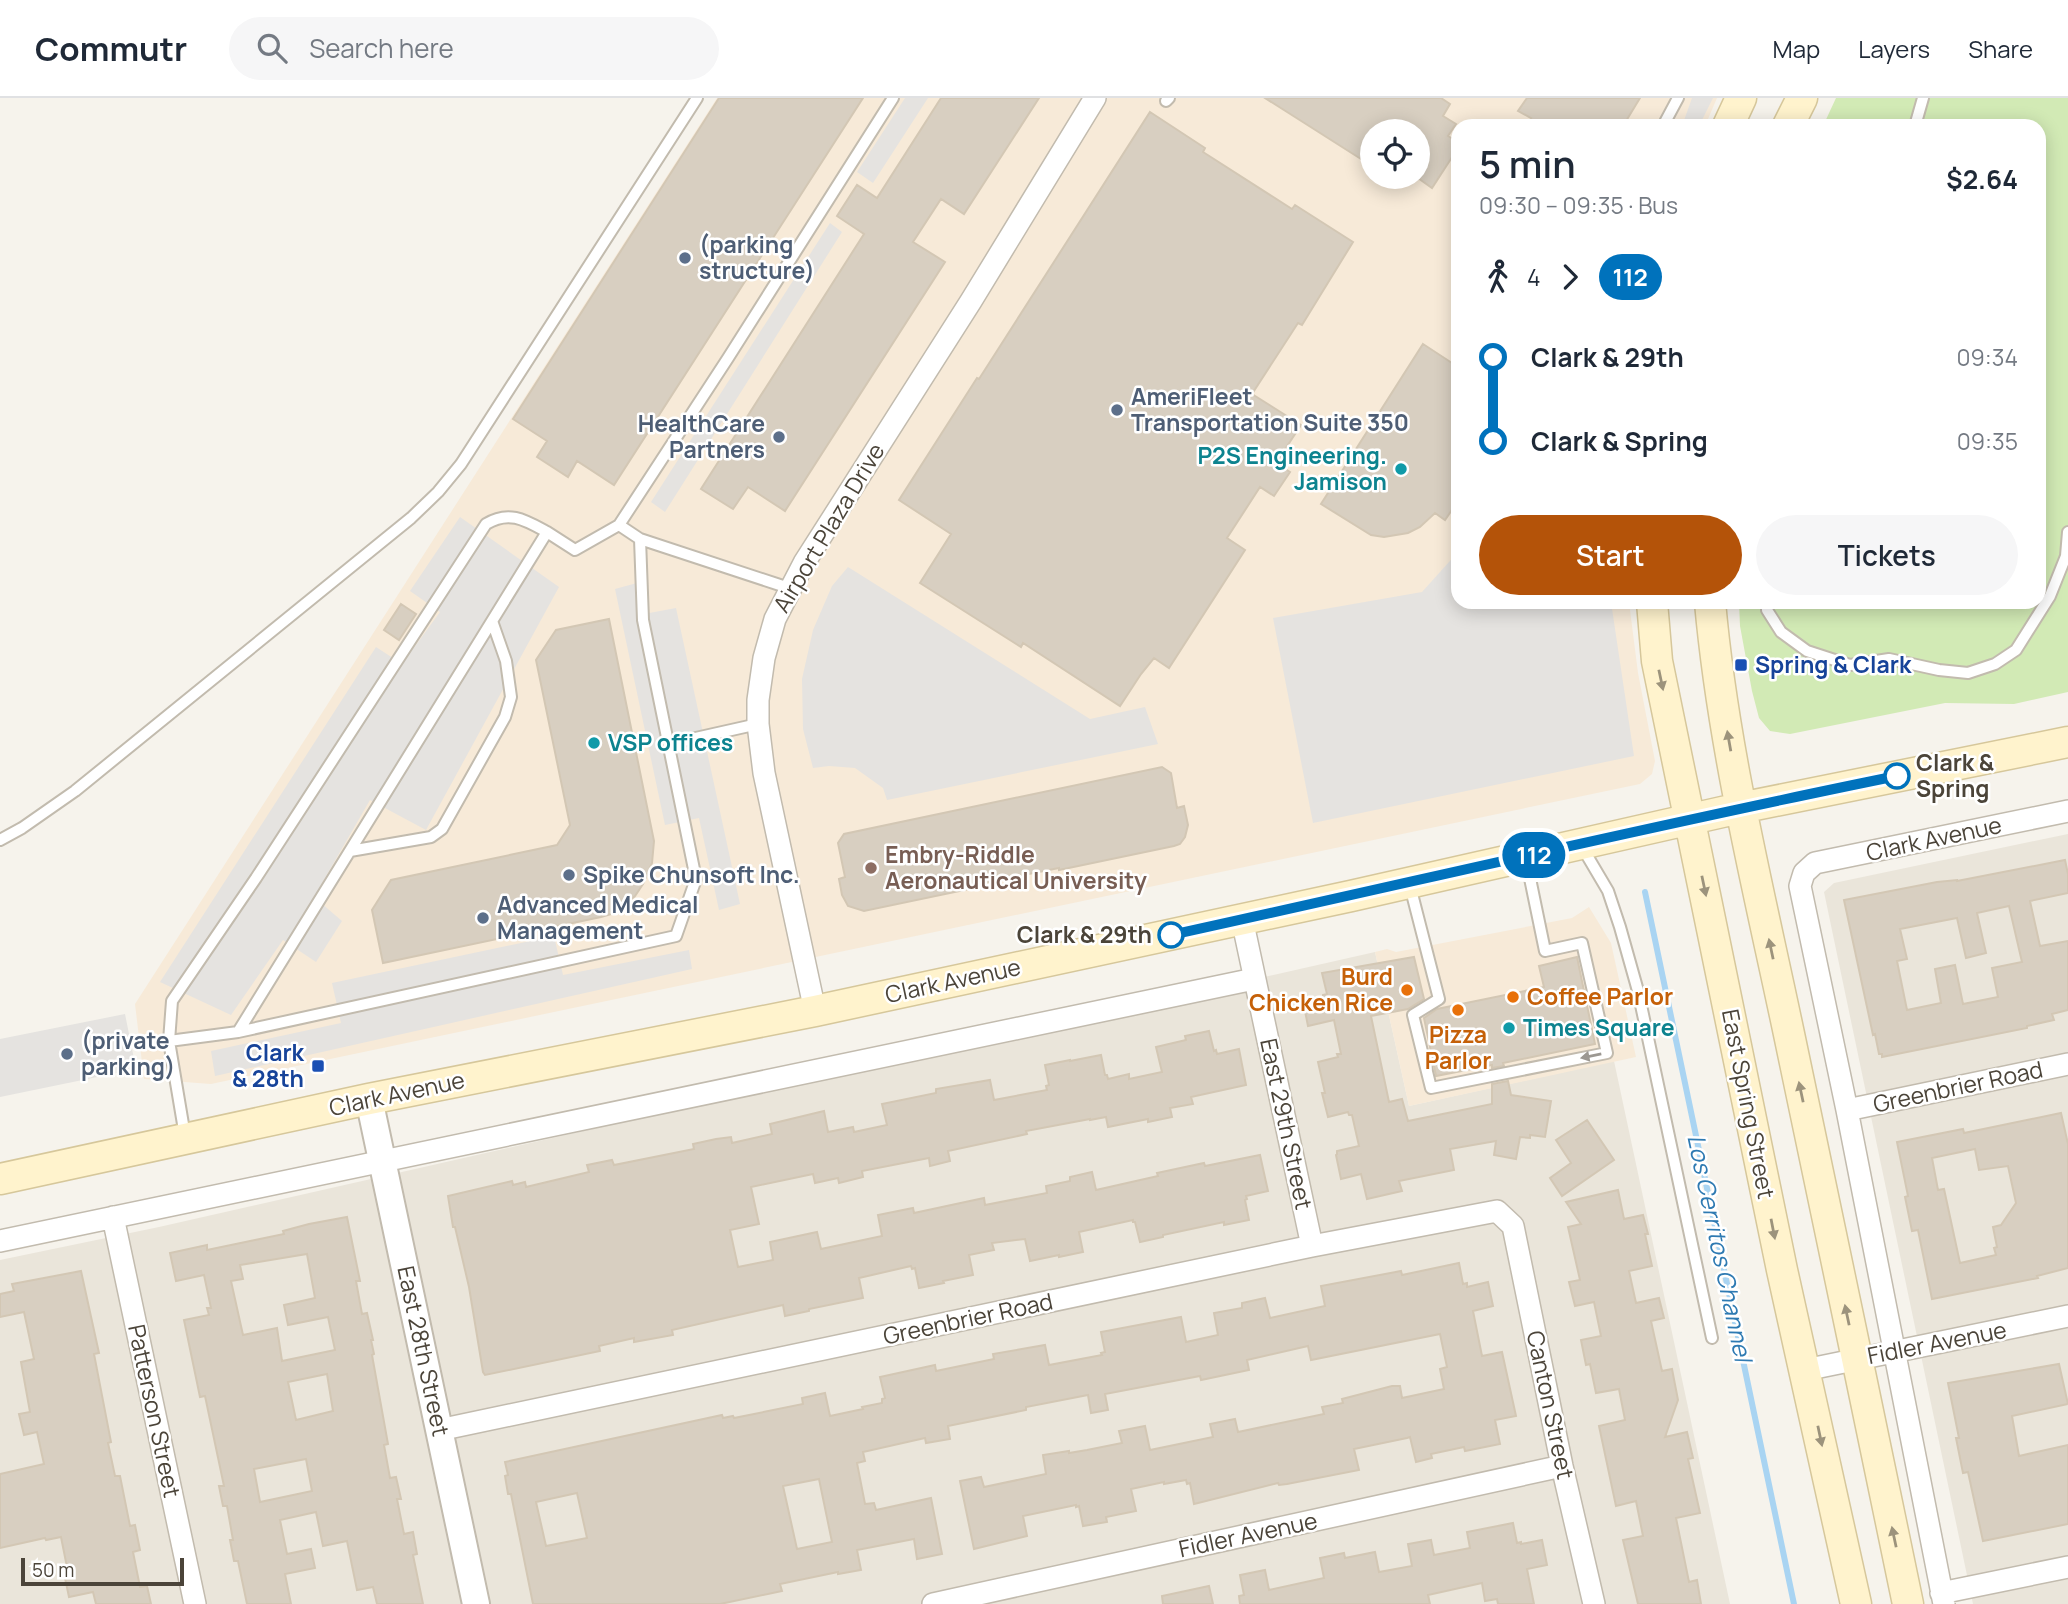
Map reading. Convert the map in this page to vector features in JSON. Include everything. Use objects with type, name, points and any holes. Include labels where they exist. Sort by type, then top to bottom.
[{"type":"main road","points":[[1731,119],[1741,98]]},
{"type":"main road","points":[[1792,119],[1802,98]]},
{"type":"main road","name":"East Spring Street","points":[[1653,609],[1657,661],[1680,822],[1856,1604]]},
{"type":"main road","points":[[1711,609],[1714,648],[1740,808],[1908,1604]]},
{"type":"main road","name":"Clark Avenue","points":[[0,1179],[369,1099],[815,1011],[1409,883],[1740,808],[2068,742]]},
{"type":"street","name":"Airport Plaza Drive","points":[[815,1011],[764,773],[758,724],[758,700],[764,658],[775,619],[789,588],[1095,98]]},
{"type":"street","name":"Clark Avenue","points":[[1847,1110],[1800,886],[1804,873],[1815,863],[2068,811]]},
{"type":"street","name":"East 29th Street","points":[[1242,919],[1312,1246]]},
{"type":"street","points":[[0,1241],[1254,979]]},
{"type":"street","name":"Greenbrier Road","points":[[1847,1110],[2068,1064]]},
{"type":"street","name":"East 28th Street","points":[[369,1099],[476,1604]]},
{"type":"street","points":[[1847,1110],[1943,1599],[2068,1567]]},
{"type":"street","name":"Greenbrier Road","points":[[439,1430],[1312,1246],[1497,1211]]},
{"type":"street","name":"Canton Street","points":[[1497,1211],[1513,1226],[1562,1466],[1594,1604]]},
{"type":"street","name":"Patterson Street","points":[[113,1217],[195,1604]]},
{"type":"street","name":"Fidler Avenue","points":[[1805,1370],[2068,1316]]},
{"type":"street","name":"Fidler Avenue","points":[[933,1604],[1562,1466]]},
{"type":"lane","points":[[0,840],[75,791],[411,518],[438,492],[461,464],[697,98]]},
{"type":"lane","points":[[186,1140],[169,1041],[172,1001],[263,867],[486,524],[498,517],[513,517],[529,522],[575,550],[619,525],[893,98]]},
{"type":"lane","points":[[1667,119],[1678,98]]},
{"type":"lane","points":[[1916,119],[1923,98]]},
{"type":"lane","points":[[619,525],[640,540],[789,588]]},
{"type":"lane","points":[[238,1032],[547,532]]},
{"type":"lane","points":[[2046,602],[2066,556],[2068,532]]},
{"type":"lane","points":[[169,1041],[238,1032],[676,936],[696,879],[643,621],[640,540]]},
{"type":"lane","points":[[1767,609],[1781,632],[1807,651],[1850,665],[1889,659],[1939,670],[1968,673],[1994,664],[2016,650],[2042,609]]},
{"type":"lane","points":[[350,851],[431,837],[442,828],[505,717],[511,697],[506,661],[492,621]]},
{"type":"lane","points":[[669,744],[758,724]]},
{"type":"lane","points":[[1588,842],[1608,891],[1634,978],[1712,1338]]},
{"type":"lane","points":[[1409,883],[1439,999],[1413,1016],[1432,1088],[1606,1053],[1583,943],[1545,951],[1526,856]]},
{"type":"shaded area","points":[[717,98],[1717,98],[1708,119],[1451,119],[1451,609],[1630,609],[1638,673],[1655,761],[1652,774],[1640,784],[211,1084],[144,1079],[135,1004]]},
{"type":"shaded area","points":[[905,98],[928,98],[873,183],[857,172]]},
{"type":"shaded area","points":[[1692,98],[1713,98],[1702,119],[1684,119]]},
{"type":"shaded area","points":[[830,223],[842,232],[665,512],[651,502]]},
{"type":"shaded area","points":[[460,517],[559,587],[426,830],[370,800],[314,897],[342,921],[316,962],[283,940],[231,1015],[160,982],[376,647],[402,664],[440,612],[410,591]]},
{"type":"shaded area","points":[[1451,560],[1451,609],[1612,609],[1634,756],[1313,823],[1273,618],[1422,592]]},
{"type":"shaded area","points":[[848,567],[1090,719],[1145,707],[1158,744],[887,800],[883,788],[855,768],[813,768],[803,729],[802,679],[813,630],[832,586]]},
{"type":"shaded area","points":[[637,583],[644,614],[676,608],[740,904],[719,910],[699,818],[665,825],[615,589]]},
{"type":"shaded area","points":[[2068,834],[2068,1604],[1973,1604],[1824,892],[1834,883]]},
{"type":"shaded area","points":[[1589,907],[1611,943],[1636,1057],[1409,1106],[1375,952],[1387,949],[1396,952],[1572,918]]},
{"type":"shaded area","points":[[554,936],[563,975],[689,950],[692,969],[215,1076],[211,1051],[341,1023],[332,983]]},
{"type":"shaded area","points":[[1375,952],[1409,1106],[1614,1061],[1730,1604],[0,1604],[0,1260],[159,1227]]},
{"type":"shaded area","name":"(private parking)","points":[[125,1014],[136,1069],[0,1097],[0,1039]]},
{"type":"green space","points":[[1836,98],[2068,98],[2068,692],[2014,704],[1945,703],[1790,734],[1770,731],[1759,718],[1740,626],[1739,609],[2046,609],[2046,119],[1826,119]]},
{"type":"building","name":"(parking structure)","points":[[719,98],[863,98],[614,485],[577,461],[568,477],[537,457],[547,441],[513,419]]},
{"type":"building","points":[[941,98],[1039,98],[964,214],[941,199],[913,242],[945,262],[785,511],[748,487],[733,509],[701,489],[864,234],[837,216],[857,185],[877,198]]},
{"type":"building","points":[[1265,98],[1441,98],[1450,104],[1443,116],[1451,121],[1448,136],[1451,138],[1451,159],[1432,188],[1430,119],[1360,119],[1360,158]]},
{"type":"building","points":[[1527,98],[1640,98],[1627,119],[1530,119],[1518,111]]},
{"type":"building","name":"AmeriFleet Transportation Suite 350","points":[[1150,112],[1205,148],[1203,152],[1292,209],[1295,205],[1353,242],[1302,325],[1298,323],[1252,394],[1301,425],[1276,463],[1290,472],[1274,496],[1260,487],[1227,538],[1245,550],[1169,668],[1154,658],[1120,706],[1023,643],[1021,647],[920,583],[951,534],[899,500]]},
{"type":"building","name":"P2S Engineering. Jamison","points":[[1423,344],[1451,362],[1451,511],[1445,520],[1435,513],[1420,527],[1408,533],[1384,537],[1371,535],[1321,504]]},
{"type":"building","points":[[401,604],[416,614],[399,640],[384,630]]},
{"type":"building","name":"VSP offices","points":[[609,619],[654,841],[652,863],[643,884],[635,896],[611,914],[383,963],[372,910],[391,880],[557,845],[570,825],[536,660],[556,630]]},
{"type":"building","points":[[1162,767],[1171,773],[1177,808],[1184,806],[1188,825],[1180,844],[979,884],[979,887],[864,911],[848,906],[842,895],[839,879],[845,877],[838,843],[844,834]]},
{"type":"building","points":[[2065,860],[2068,893],[2030,901],[2040,946],[2068,941],[2068,1010],[2052,1014],[2054,1020],[2027,1028],[1882,1057],[1875,1034],[1873,1035],[1844,900],[1937,882],[1957,881]],"holes":[[[2009,906],[2022,962],[1992,968],[1998,997],[1963,1004],[1955,965],[1935,969],[1941,1003],[1907,1010],[1897,961],[1907,959],[1900,929],[1957,918],[1966,958],[1986,953],[1977,913]]]},
{"type":"building","points":[[1414,957],[1424,999],[1408,1009],[1371,1016],[1389,1102],[1402,1099],[1408,1121],[1492,1104],[1492,1084],[1508,1081],[1511,1095],[1551,1101],[1545,1137],[1520,1137],[1516,1159],[1494,1155],[1496,1141],[1450,1149],[1454,1170],[1399,1181],[1402,1191],[1367,1199],[1361,1174],[1341,1179],[1336,1155],[1337,1151],[1359,1146],[1352,1115],[1348,1112],[1328,1117],[1322,1093],[1325,1093],[1318,1062],[1341,1054],[1334,1020],[1308,1026],[1303,1001],[1327,994],[1322,973]]},
{"type":"building","name":"Times Square","points":[[1577,957],[1595,1044],[1503,1063],[1504,1066],[1492,1068],[1492,1065],[1436,1076],[1424,1018],[1437,1009],[1544,987],[1539,966]]},
{"type":"building","points":[[1209,1031],[1217,1054],[1239,1049],[1246,1085],[1191,1097],[1193,1104],[1170,1108],[1172,1117],[1148,1122],[1148,1119],[1108,1127],[1106,1117],[1090,1119],[1026,1131],[1027,1134],[948,1151],[950,1161],[930,1166],[929,1158],[862,1171],[863,1177],[839,1183],[838,1178],[815,1183],[813,1174],[751,1187],[759,1224],[730,1230],[738,1267],[773,1260],[770,1242],[817,1232],[821,1249],[882,1236],[878,1215],[913,1208],[914,1213],[984,1198],[985,1205],[1047,1193],[1046,1186],[1070,1181],[1070,1177],[1092,1172],[1096,1190],[1158,1176],[1157,1173],[1260,1155],[1268,1191],[1246,1196],[1249,1220],[1224,1225],[1224,1222],[1140,1242],[1133,1220],[1079,1232],[1083,1252],[1030,1261],[1025,1239],[992,1243],[994,1250],[969,1255],[973,1275],[943,1281],[944,1283],[919,1288],[915,1268],[912,1269],[911,1266],[859,1278],[863,1298],[785,1316],[783,1305],[672,1330],[673,1335],[634,1342],[634,1338],[599,1346],[600,1351],[485,1375],[483,1372],[469,1287],[448,1196],[512,1181],[513,1185],[525,1182],[526,1187],[589,1172],[587,1165],[612,1160],[614,1165],[694,1149],[693,1144],[716,1139],[731,1137],[732,1143],[772,1134],[770,1124],[824,1111],[828,1132],[853,1127],[854,1132],[887,1125],[882,1104],[936,1093],[936,1089],[990,1080],[994,1100],[1047,1090],[1046,1086],[1049,1085],[1045,1065],[1070,1060],[1101,1055],[1108,1079],[1129,1074],[1129,1079],[1162,1072],[1156,1047],[1186,1040],[1185,1036]]},
{"type":"building","points":[[2061,1113],[2068,1144],[2068,1268],[2037,1276],[2038,1278],[1932,1299],[1918,1230],[1912,1231],[1897,1142],[1963,1129],[1964,1133]],"holes":[[[1975,1149],[1979,1170],[2008,1166],[2016,1203],[2001,1225],[1993,1227],[1996,1255],[1960,1263],[1944,1189],[1938,1190],[1932,1158]]]},
{"type":"building","points":[[1587,1120],[1614,1160],[1562,1196],[1550,1178],[1571,1163],[1556,1140]]},
{"type":"building","points":[[1618,1190],[1624,1219],[1643,1215],[1648,1234],[1645,1234],[1652,1266],[1629,1271],[1636,1303],[1659,1298],[1664,1318],[1651,1321],[1662,1371],[1672,1369],[1678,1400],[1665,1437],[1687,1432],[1693,1458],[1688,1459],[1700,1513],[1676,1518],[1689,1582],[1697,1580],[1701,1604],[1638,1604],[1623,1540],[1643,1536],[1636,1501],[1616,1506],[1599,1426],[1625,1420],[1619,1389],[1596,1393],[1590,1364],[1586,1365],[1581,1340],[1601,1336],[1594,1302],[1575,1306],[1569,1282],[1580,1280],[1568,1227],[1581,1224],[1566,1202]]},
{"type":"building","points":[[347,1217],[360,1281],[356,1281],[362,1314],[367,1313],[373,1340],[372,1355],[388,1444],[384,1445],[390,1478],[396,1477],[404,1534],[413,1532],[417,1554],[413,1555],[423,1604],[377,1604],[373,1587],[357,1590],[347,1541],[323,1546],[316,1512],[280,1520],[287,1554],[311,1549],[315,1568],[285,1574],[291,1604],[247,1604],[238,1561],[234,1561],[227,1506],[223,1506],[219,1486],[224,1486],[205,1396],[200,1397],[184,1320],[209,1315],[207,1308],[211,1308],[204,1275],[176,1281],[170,1253],[207,1245],[207,1250],[284,1234],[283,1231]],"holes":[[[307,1254],[315,1298],[284,1305],[288,1325],[328,1317],[335,1350],[282,1361],[277,1328],[243,1335],[231,1281],[243,1279],[240,1265]],[[327,1374],[333,1411],[296,1420],[288,1382]],[[306,1459],[312,1491],[260,1502],[254,1469]]]},
{"type":"building","points":[[1459,1263],[1463,1284],[1467,1283],[1467,1287],[1488,1282],[1493,1306],[1473,1311],[1482,1356],[1502,1352],[1516,1416],[1495,1420],[1500,1444],[1465,1451],[1464,1447],[1431,1454],[1432,1458],[1416,1462],[1410,1437],[1354,1449],[1359,1470],[1287,1484],[1278,1483],[1194,1504],[1190,1483],[1187,1484],[1186,1480],[1164,1482],[1131,1489],[1136,1511],[1106,1517],[1107,1522],[1083,1526],[1079,1506],[1076,1505],[1023,1516],[1027,1536],[974,1549],[960,1481],[981,1477],[984,1487],[1046,1474],[1043,1455],[1122,1443],[1119,1431],[1145,1426],[1150,1450],[1213,1437],[1210,1424],[1235,1419],[1238,1432],[1324,1414],[1322,1407],[1343,1403],[1342,1399],[1392,1386],[1400,1386],[1402,1398],[1444,1389],[1440,1369],[1447,1367],[1440,1334],[1311,1360],[1308,1346],[1247,1360],[1249,1370],[1201,1380],[1200,1376],[1105,1394],[1108,1410],[1091,1413],[1088,1395],[948,1426],[950,1439],[926,1443],[925,1438],[863,1452],[865,1461],[857,1463],[865,1504],[874,1503],[876,1510],[931,1498],[942,1554],[917,1559],[914,1539],[857,1550],[861,1570],[780,1584],[782,1591],[720,1604],[533,1604],[511,1494],[508,1494],[505,1462],[722,1415],[723,1418],[734,1418],[803,1404],[802,1398],[825,1393],[830,1416],[863,1409],[862,1407],[882,1403],[885,1398],[880,1377],[935,1365],[936,1371],[994,1359],[993,1354],[1045,1345],[1049,1365],[1102,1355],[1101,1353],[1105,1352],[1101,1332],[1181,1317],[1186,1342],[1218,1335],[1214,1313],[1242,1308],[1242,1303],[1265,1298],[1270,1318],[1325,1306],[1321,1286],[1401,1271],[1402,1275]],"holes":[[[819,1479],[832,1542],[797,1549],[783,1486]],[[577,1493],[587,1538],[546,1546],[536,1502]]]},
{"type":"building","points":[[81,1271],[99,1353],[94,1354],[111,1442],[108,1443],[115,1476],[120,1476],[130,1526],[135,1525],[140,1550],[133,1552],[140,1587],[147,1586],[151,1604],[96,1604],[93,1592],[69,1597],[65,1578],[69,1577],[61,1537],[0,1548],[0,1474],[44,1464],[37,1432],[24,1435],[19,1414],[30,1412],[21,1362],[34,1359],[24,1312],[0,1317],[0,1294],[14,1291],[12,1284]]},
{"type":"building","points":[[2059,1364],[2068,1404],[2012,1416],[2019,1456],[2068,1445],[2068,1524],[1983,1541],[1968,1472],[1963,1473],[1948,1383]]},
{"type":"building","points":[[1513,1523],[1517,1543],[1542,1540],[1547,1565],[1527,1569],[1534,1604],[1498,1604],[1497,1599],[1485,1601],[1482,1583],[1428,1595],[1430,1604],[1240,1604],[1239,1596],[1244,1595],[1240,1575],[1265,1570],[1269,1590],[1324,1578],[1320,1558],[1344,1553],[1345,1558],[1375,1552],[1379,1572],[1412,1566],[1408,1544],[1431,1540],[1434,1555],[1470,1548],[1467,1532]]},
{"type":"building","points":[[1209,1586],[1213,1604],[1163,1604],[1162,1596]]},
{"type":"waterway","name":"Los Cerritos Channel","points":[[1645,892],[1794,1604]]},
{"type":"bus line","name":"112","points":[[1171,935],[1740,808],[1897,776]]},
{"type":"place","name":"(parking structure)","points":[[685,258]]},
{"type":"place","name":"AmeriFleet Transportation Suite 350","points":[[1117,410]]},
{"type":"place","name":"HealthCare Partners","points":[[779,437]]},
{"type":"place","name":"P2S Engineering. Jamison","points":[[1401,469]]},
{"type":"place","name":"Spring & Clark","points":[[1741,665]]},
{"type":"place","name":"VSP offices","points":[[594,743]]},
{"type":"place","name":"Clark & Spring","points":[[1897,776]]},
{"type":"place","name":"Embry-Riddle Aeronautical University","points":[[871,868]]},
{"type":"place","name":"Spike Chunsoft Inc.","points":[[569,875]]},
{"type":"place","name":"Advanced Medical Management","points":[[483,918]]},
{"type":"place","name":"Clark & 29th","points":[[1171,935]]},
{"type":"place","name":"Burd Chicken Rice","points":[[1407,990]]},
{"type":"place","name":"Coffee Parlor","points":[[1513,997]]},
{"type":"place","name":"Pizza Parlor","points":[[1458,1010]]},
{"type":"place","name":"Times Square","points":[[1509,1028]]},
{"type":"place","name":"(private parking)","points":[[67,1054]]},
{"type":"place","name":"Clark & 28th","points":[[318,1066]]}]
